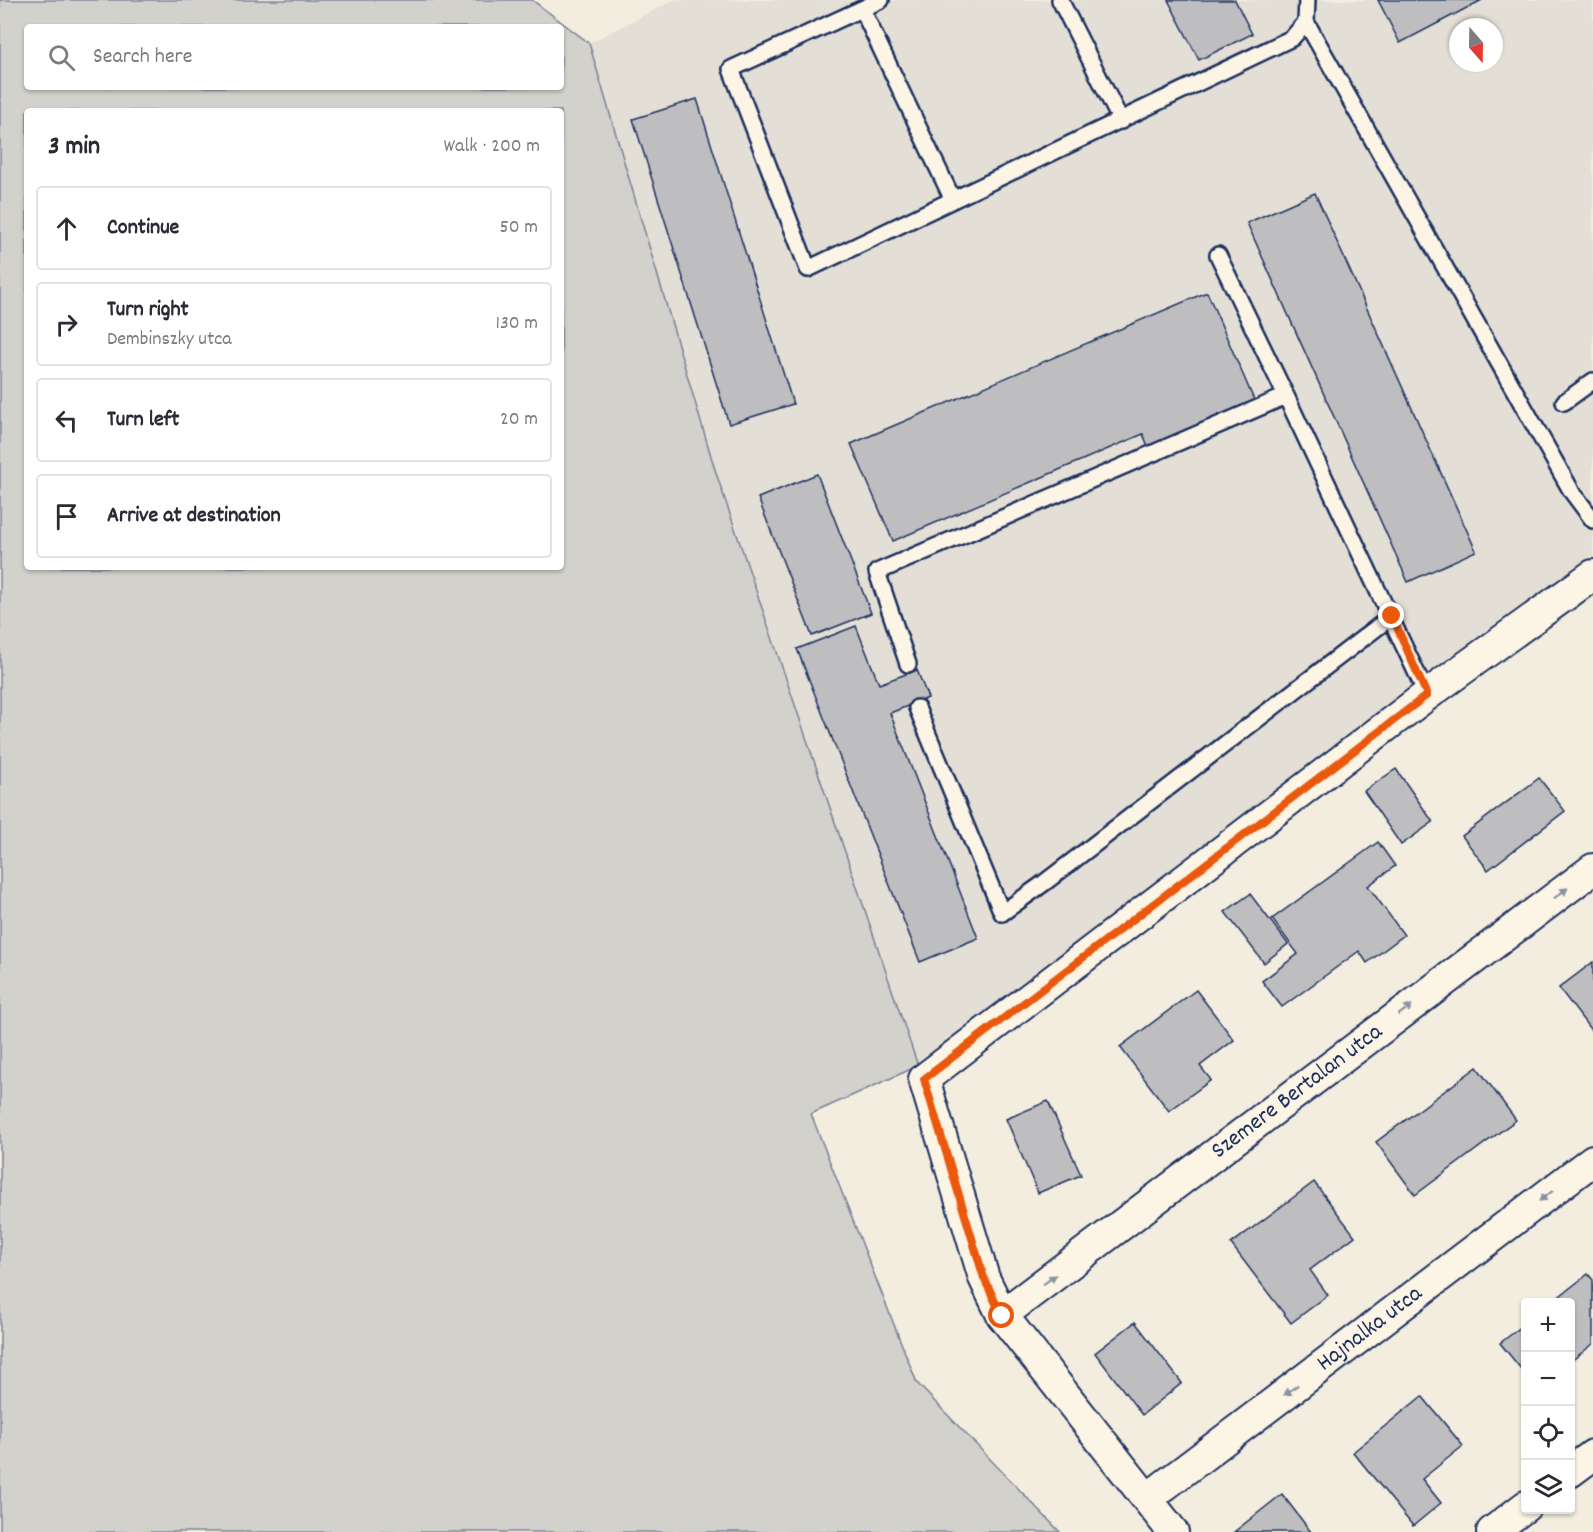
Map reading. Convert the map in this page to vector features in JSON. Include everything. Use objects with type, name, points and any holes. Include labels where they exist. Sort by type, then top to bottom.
[{"type":"street","points":[[1173,1532],[1002,1316],[984,1278],[924,1079],[1427,695],[1593,574]]},
{"type":"street","name":"Szemere Bertalan utca","points":[[1002,1316],[1593,868]]},
{"type":"street","name":"Hajnalka utca","points":[[1148,1498],[1593,1160]]},
{"type":"street","points":[[1575,1468],[1593,1455]]},
{"type":"street","points":[[1492,1532],[1521,1510]]},
{"type":"lane","points":[[881,0],[731,69],[808,269],[1292,38],[1306,22]]},
{"type":"lane","points":[[1060,0],[1121,121]]},
{"type":"lane","points":[[1307,0],[1306,22],[1572,492],[1593,520]]},
{"type":"lane","points":[[862,9],[953,200]]},
{"type":"lane","points":[[1218,255],[1392,616],[1427,695]]},
{"type":"lane","points":[[1564,402],[1593,381]]},
{"type":"lane","points":[[908,664],[877,572],[1286,396]]},
{"type":"lane","points":[[917,708],[1002,913],[1392,616]]},
{"type":"shaded area","points":[[0,0],[532,0],[564,24],[24,24],[24,90],[564,90],[564,24],[589,43],[716,473],[918,1066],[811,1114],[917,1383],[1060,1532],[0,1532]]},
{"type":"shaded area","points":[[674,0],[1593,0],[1593,575],[918,1066],[716,473],[589,43]]},
{"type":"building","points":[[1168,0],[1235,0],[1252,34],[1199,60]]},
{"type":"building","points":[[1378,0],[1482,0],[1400,43]]},
{"type":"building","points":[[697,99],[793,404],[729,424],[633,119]]},
{"type":"building","points":[[1315,193],[1476,551],[1408,582],[1247,223]]},
{"type":"building","points":[[1207,292],[1254,400],[1148,446],[1143,434],[893,541],[851,444]]},
{"type":"building","points":[[817,474],[871,613],[812,636],[758,498]]},
{"type":"building","points":[[856,626],[879,684],[917,670],[928,698],[890,713],[978,938],[920,962],[797,649]]},
{"type":"building","points":[[1396,769],[1433,822],[1401,845],[1364,791]]},
{"type":"building","points":[[1539,778],[1565,811],[1488,870],[1462,836]]},
{"type":"building","points":[[1378,842],[1395,866],[1368,886],[1404,935],[1367,963],[1359,951],[1282,1007],[1262,981],[1298,954],[1272,919]]},
{"type":"building","points":[[1250,894],[1288,944],[1264,963],[1225,912]]},
{"type":"building","points":[[1593,962],[1593,1033],[1559,988]]},
{"type":"building","points":[[1196,990],[1234,1040],[1200,1066],[1211,1080],[1169,1111],[1120,1047]]},
{"type":"building","points":[[1477,1067],[1516,1120],[1415,1195],[1376,1142]]},
{"type":"building","points":[[1048,1101],[1081,1175],[1038,1193],[1006,1119]]},
{"type":"building","points":[[1314,1182],[1355,1236],[1310,1270],[1328,1295],[1291,1323],[1231,1244]]},
{"type":"building","points":[[1588,1274],[1593,1280],[1593,1344],[1575,1358],[1575,1298],[1557,1298]]},
{"type":"building","points":[[1135,1322],[1182,1383],[1142,1415],[1095,1353]]},
{"type":"building","points":[[1521,1327],[1521,1369],[1500,1343]]},
{"type":"building","points":[[1422,1396],[1463,1446],[1422,1479],[1441,1503],[1413,1526],[1353,1452]]},
{"type":"building","points":[[1282,1494],[1311,1532],[1234,1532]]},
{"type":"route","points":[[1002,1316],[984,1278],[924,1079],[1427,695],[1392,616]]}]
